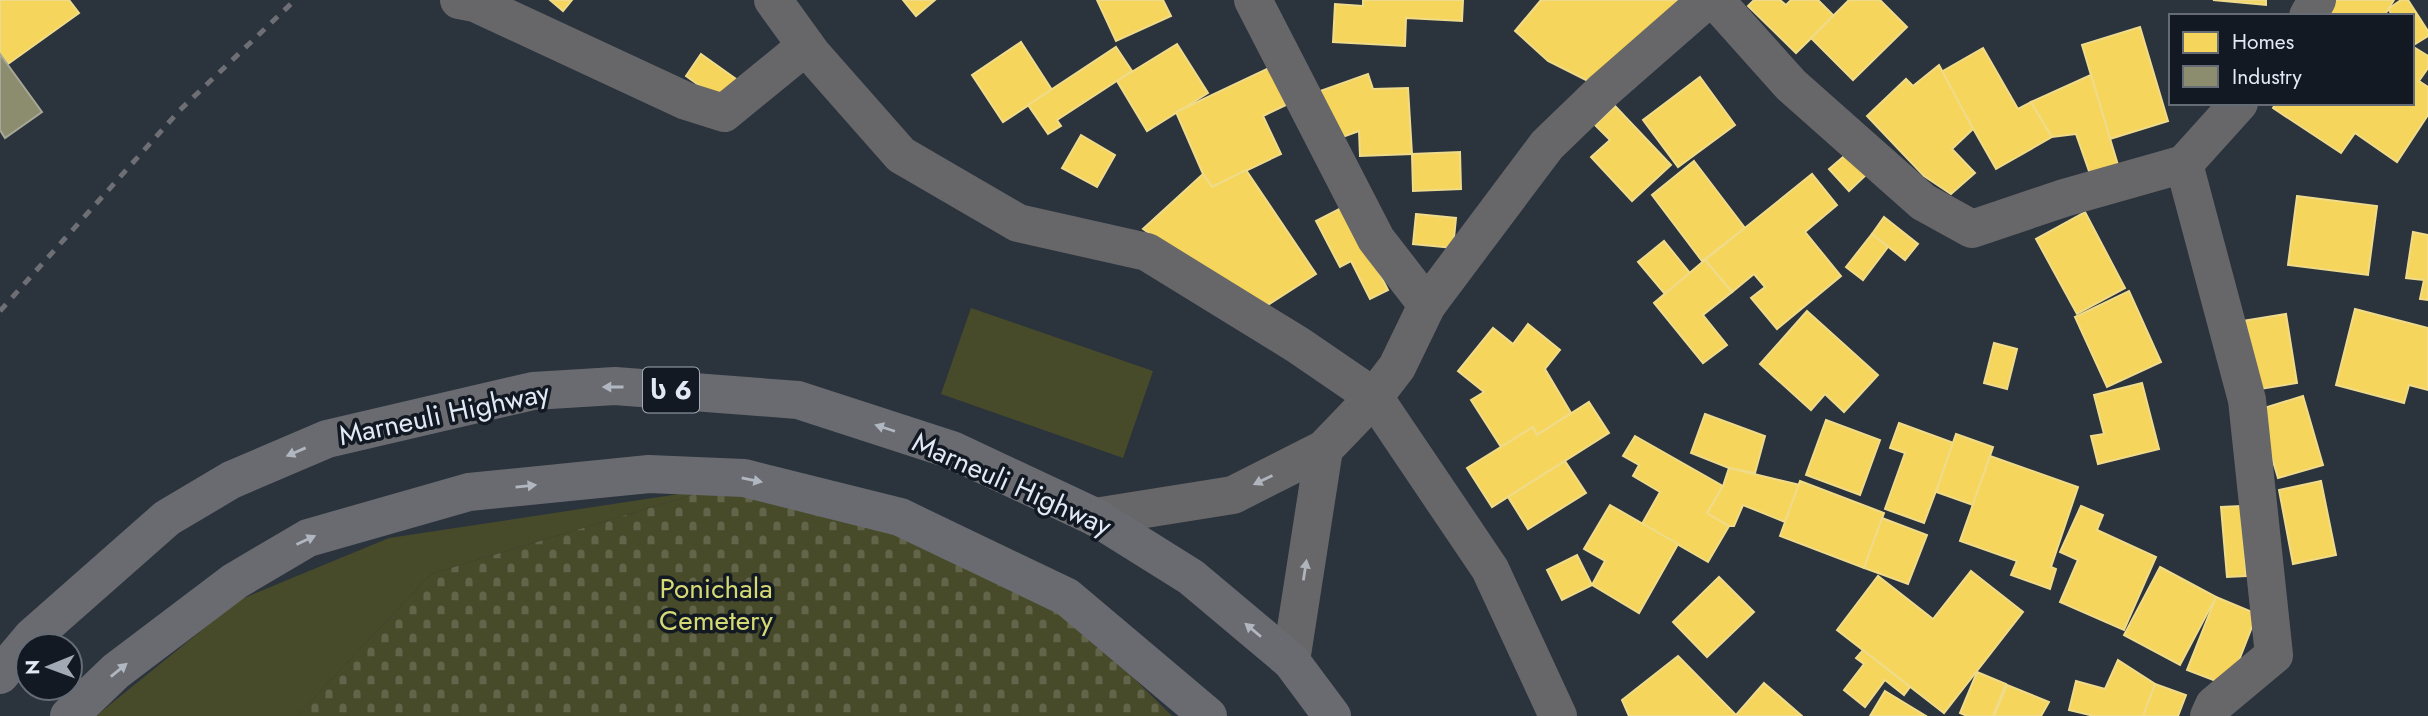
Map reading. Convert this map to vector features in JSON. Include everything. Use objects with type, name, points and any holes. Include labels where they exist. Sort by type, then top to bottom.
[{"type":"highway","name":"Marneuli Highway","points":[[0,675],[32,637],[167,518],[231,480],[327,439],[533,391],[615,386],[798,400],[952,450],[1095,517],[1191,577],[1291,661],[1332,716]]},
{"type":"highway","points":[[69,716],[116,671],[235,581],[308,538],[469,492],[649,474],[744,478],[900,517],[1067,597],[1208,716]]},
{"type":"street","points":[[458,0],[475,3],[686,101],[724,113],[806,46]]},
{"type":"street","points":[[773,0],[806,46],[901,155],[1018,223],[1147,252],[1298,345],[1374,397],[1490,569],[1558,716]]},
{"type":"street","points":[[1253,0],[1376,239],[1427,305]]},
{"type":"street","points":[[1095,517],[1233,495],[1324,449],[1374,397],[1397,367],[1427,305],[1547,145],[1604,90],[1707,0]]},
{"type":"street","points":[[1715,0],[1791,85],[1923,202],[1972,229],[2064,198],[2184,164],[2237,105]]},
{"type":"street","points":[[2184,164],[2247,400],[2273,655],[2214,705],[2209,716]]},
{"type":"street","points":[[1291,661],[1324,449]]},
{"type":"green space","points":[[971,308],[1153,371],[1123,458],[941,394]]},
{"type":"green space","points":[[712,489],[431,574],[297,716],[96,716],[239,600],[389,538]]},
{"type":"green space","name":"Ponichala Cemetery","points":[[712,489],[926,537],[1053,598],[1172,716],[297,716],[431,574]]},
{"type":"building: Homes","points":[[0,0],[69,0],[79,13],[8,64],[0,54]]},
{"type":"building: Homes","points":[[550,0],[572,0],[563,11]]},
{"type":"building: Homes","points":[[903,0],[935,0],[916,16]]},
{"type":"building: Homes","points":[[1097,0],[1163,0],[1171,16],[1116,41]]},
{"type":"building: Homes","points":[[1363,0],[1463,0],[1462,21],[1406,18],[1405,46],[1333,42],[1335,4],[1363,6]]},
{"type":"building: Homes","points":[[1541,0],[1685,0],[1594,84],[1548,61],[1515,31]]},
{"type":"building: Homes","points":[[1754,0],[1780,0],[1786,5],[1791,0],[1818,0],[1834,16],[1796,53],[1748,6]]},
{"type":"building: Homes","points":[[1849,0],[1880,0],[1907,27],[1853,80],[1811,38]]},
{"type":"building: Homes","points":[[2213,0],[2266,0],[2266,5]]},
{"type":"building: Homes","points":[[2329,0],[2394,0],[2385,14],[2320,14]]},
{"type":"building: Homes","points":[[2401,0],[2408,0],[2428,31],[2428,36],[2414,45],[2414,14],[2392,14],[2388,9]]},
{"type":"building: Homes","points":[[2140,27],[2168,121],[2110,139],[2082,45]]},
{"type":"building: Homes","points":[[1021,42],[1052,90],[1003,122],[972,75]]},
{"type":"building: Homes","points":[[1177,44],[1208,93],[1147,131],[1117,81]]},
{"type":"building: Homes","points":[[1116,47],[1132,71],[1057,120],[1061,126],[1048,134],[1028,105]]},
{"type":"building: Homes","points":[[2414,47],[2428,56],[2428,68],[2419,81],[2428,87],[2428,115],[2397,162],[2355,133],[2341,153],[2273,108],[2275,105],[2414,105]]},
{"type":"building: Homes","points":[[1983,48],[2018,109],[2031,102],[2052,137],[1996,169],[1941,72]]},
{"type":"building: Homes","points":[[701,54],[736,79],[721,101],[686,76]]},
{"type":"building: Homes","points":[[1939,65],[1973,129],[1952,149],[1975,173],[1951,194],[1924,176],[1867,116],[1906,79],[1913,86]]},
{"type":"building: Homes","points":[[1271,67],[1288,104],[1263,116],[1281,154],[1212,187],[1203,174],[1176,112]]},
{"type":"building: Homes","points":[[1368,74],[1373,89],[1408,88],[1412,154],[1360,156],[1359,131],[1337,139],[1320,91]]},
{"type":"building: Homes","points":[[2091,75],[2118,165],[2090,174],[2076,134],[2052,137],[2031,102]]},
{"type":"building: Homes","points":[[1700,77],[1735,125],[1678,167],[1643,120]]},
{"type":"building: Homes","points":[[1615,106],[1671,165],[1632,201],[1591,157],[1610,140],[1595,125]]},
{"type":"building: Homes","points":[[1081,135],[1115,155],[1097,187],[1062,168]]},
{"type":"building: Homes","points":[[1460,152],[1461,189],[1413,191],[1412,154]]},
{"type":"building: Homes","points":[[1849,152],[1868,173],[1849,191],[1829,169]]},
{"type":"building: Homes","points":[[1694,161],[1745,228],[1702,261],[1652,195]]},
{"type":"building: Homes","points":[[1246,170],[1316,274],[1260,310],[1143,229],[1203,174],[1212,187]]},
{"type":"building: Homes","points":[[1812,174],[1837,205],[1805,232],[1841,276],[1777,329],[1751,298],[1765,287],[1754,274],[1732,292],[1705,260]]},
{"type":"building: Homes","points":[[2297,196],[2377,206],[2368,275],[2288,265]]},
{"type":"building: Homes","points":[[1345,206],[1388,290],[1370,299],[1351,261],[1340,267],[1316,221]]},
{"type":"building: Homes","points":[[2085,212],[2125,288],[2077,314],[2036,239]]},
{"type":"building: Homes","points":[[1416,214],[1456,218],[1453,248],[1413,244]]},
{"type":"building: Homes","points":[[1884,217],[1918,244],[1905,260],[1872,234]]},
{"type":"building: Homes","points":[[2413,232],[2428,235],[2428,300],[2420,299],[2424,280],[2406,278]]},
{"type":"building: Homes","points":[[1872,234],[1888,247],[1863,280],[1846,267]]},
{"type":"building: Homes","points":[[1664,241],[1690,273],[1665,294],[1638,262]]},
{"type":"building: Homes","points":[[1705,260],[1732,292],[1703,315],[1727,345],[1703,363],[1654,303]]},
{"type":"building: Homes","points":[[2129,291],[2161,362],[2107,387],[2075,317]]},
{"type":"building: Homes","points":[[2355,309],[2428,328],[2428,390],[2409,385],[2404,403],[2336,385]]},
{"type":"building: Homes","points":[[1807,311],[1878,375],[1844,412],[1825,394],[1811,410],[1760,364]]},
{"type":"building: Homes","points":[[2286,314],[2297,383],[2253,390],[2242,321]]},
{"type":"building: Homes","points":[[1528,324],[1560,350],[1545,369],[1571,413],[1537,435],[1533,427],[1501,447],[1471,400],[1484,392],[1458,371],[1493,328],[1513,344]]},
{"type":"building: Homes","points":[[1994,343],[2017,349],[2007,389],[1984,383]]},
{"type":"building: Homes","points":[[2142,383],[2159,449],[2098,464],[2091,436],[2104,434],[2094,395]]},
{"type":"building: Homes","points":[[2303,396],[2323,465],[2278,478],[2258,410]]},
{"type":"building: Homes","points":[[1589,402],[1609,433],[1492,507],[1467,468],[1533,427],[1537,435]]},
{"type":"building: Homes","points":[[1705,414],[1765,436],[1755,473],[1729,468],[1691,453]]},
{"type":"building: Homes","points":[[1826,420],[1880,440],[1860,495],[1806,475]]},
{"type":"building: Homes","points":[[1899,423],[1954,443],[1924,523],[1885,509],[1905,453],[1890,448]]},
{"type":"building: Homes","points":[[1956,434],[1993,447],[1973,505],[1936,492]]},
{"type":"building: Homes","points":[[1635,436],[1723,486],[1707,513],[1729,526],[1708,562],[1642,524],[1660,492],[1633,476],[1639,465],[1623,456]]},
{"type":"building: Homes","points":[[1990,456],[2078,487],[2051,567],[2056,569],[2050,589],[2011,575],[2017,561],[1960,541]]},
{"type":"building: Homes","points":[[1565,461],[1586,493],[1528,529],[1508,497]]},
{"type":"building: Homes","points":[[1729,468],[1800,485],[1785,522],[1743,505],[1734,526],[1729,526],[1707,513],[1723,486]]},
{"type":"building: Homes","points":[[1800,481],[1884,513],[1864,568],[1780,536]]},
{"type":"building: Homes","points":[[2321,481],[2336,555],[2293,564],[2279,490]]},
{"type":"building: Homes","points":[[1610,505],[1678,544],[1639,613],[1592,585],[1605,561],[1584,549]]},
{"type":"building: Homes","points":[[2081,506],[2103,515],[2097,530],[2156,557],[2124,630],[2060,602],[2078,560],[2060,552]]},
{"type":"building: Homes","points":[[2241,506],[2246,576],[2227,577],[2221,507]]},
{"type":"building: Homes","points":[[1882,518],[1927,535],[1908,584],[1864,568]]},
{"type":"building: Homes","points":[[1577,555],[1592,585],[1562,600],[1547,570]]},
{"type":"building: Homes","points":[[2160,567],[2216,597],[2180,665],[2124,635]]},
{"type":"building: Homes","points":[[1971,571],[2023,612],[1944,713],[1837,630],[1878,576],[1933,619]]},
{"type":"building: Homes","points":[[1719,577],[1754,612],[1707,657],[1673,622]]},
{"type":"building: Homes","points":[[2216,597],[2257,614],[2229,686],[2187,670]]},
{"type":"building: Homes","points":[[1863,650],[1910,687],[1904,695],[1885,680],[1865,707],[1844,690],[1864,664],[1856,658]]},
{"type":"building: Homes","points":[[1678,656],[1735,716],[1629,716],[1622,700]]},
{"type":"building: Homes","points":[[2118,660],[2155,684],[2143,716],[2094,716],[2069,710],[2076,681],[2105,689]]},
{"type":"building: Homes","points":[[1977,672],[2006,684],[1993,716],[1967,716],[1960,713]]},
{"type":"building: Homes","points":[[1764,683],[1802,716],[1735,716]]},
{"type":"building: Homes","points":[[2155,684],[2186,695],[2178,716],[2143,716]]},
{"type":"building: Homes","points":[[2007,685],[2049,702],[2041,716],[1994,716]]},
{"type":"building: Homes","points":[[1885,691],[1926,716],[1870,716]]},
{"type":"building: Industry","points":[[0,54],[42,112],[5,138],[0,130]]},
{"type":"railway","points":[[0,311],[180,110],[295,0]]}]
